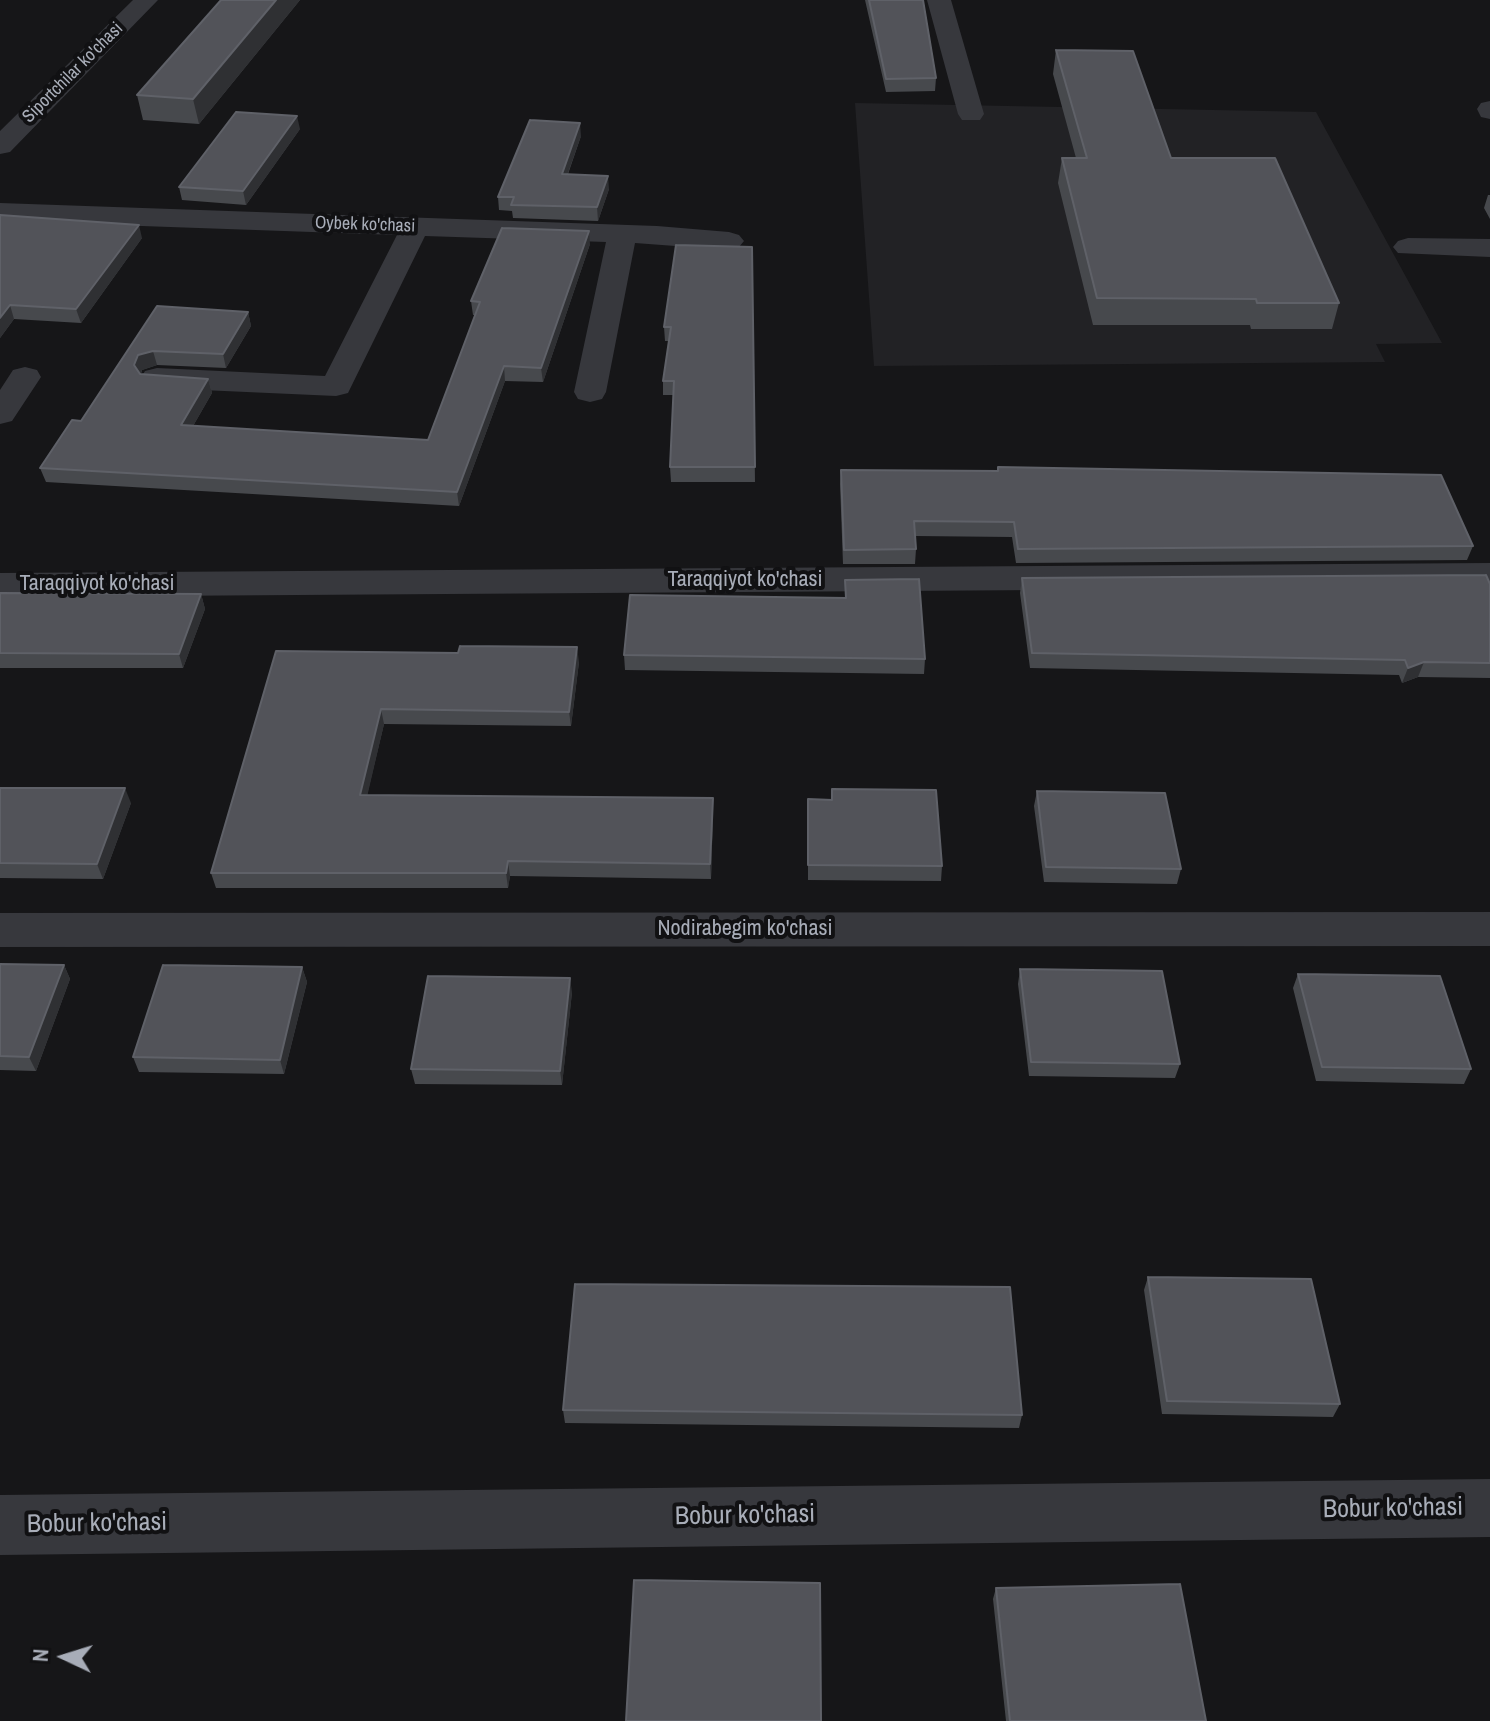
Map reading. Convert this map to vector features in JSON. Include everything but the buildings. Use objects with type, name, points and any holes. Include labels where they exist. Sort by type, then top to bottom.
[{"type":"street","name":"Siportchilar ko'chasi","points":[[0,146],[146,0]]},
{"type":"street","points":[[939,0],[971,114]]},
{"type":"street","name":"Oybek ko'chasi","points":[[0,212],[622,234],[729,241]]},
{"type":"street","points":[[157,378],[336,386],[415,227]]},
{"type":"street","points":[[590,392],[622,234]]},
{"type":"street","points":[[1408,247],[1490,248]]},
{"type":"street","points":[[0,414],[25,377]]},
{"type":"street","name":"Taraqqiyot ko'chasi","points":[[0,585],[1490,575]]},
{"type":"street","name":"Nodirabegim ko'chasi","points":[[0,930],[1490,929]]},
{"type":"street","name":"Bobur ko'chasi","points":[[0,1525],[1490,1508]]},
{"type":"shaded area","points":[[855,103],[1316,112],[1442,343],[1376,344],[1385,362],[874,366]]}]
